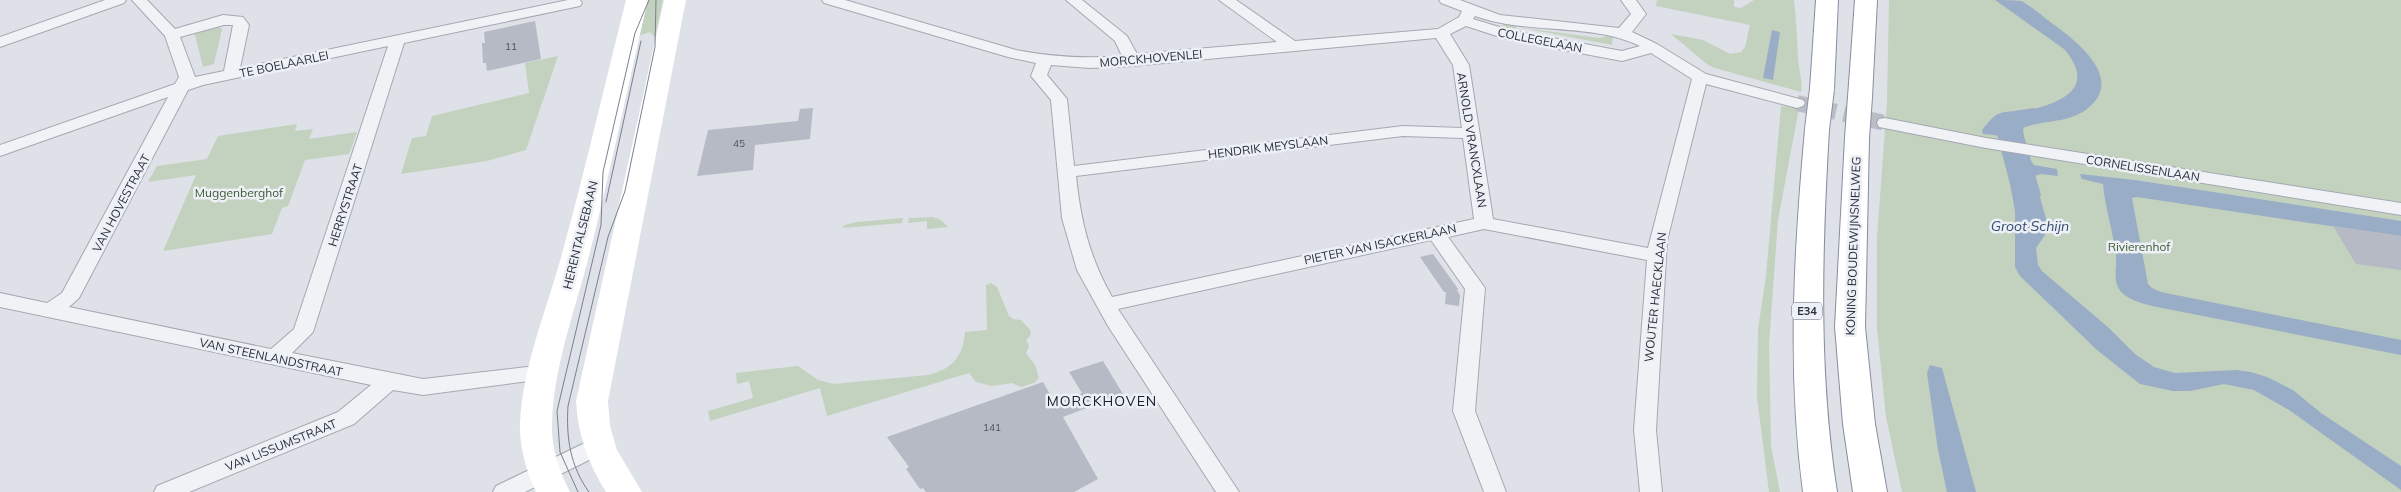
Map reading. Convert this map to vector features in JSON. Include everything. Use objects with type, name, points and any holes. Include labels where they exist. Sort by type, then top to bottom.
[{"type":"main road","name":"HERENTALSEBAAN","points":[[548,482],[537,444],[536,424],[544,373],[577,251],[637,0]]},
{"type":"main road","points":[[625,492],[597,446],[592,414],[594,385],[675,0]]},
{"type":"main road","name":"E34","points":[[1820,492],[1809,411],[1806,317],[1809,230],[1822,88],[1827,0]]},
{"type":"main road","name":"KONING BOUDEWIJNSNELWEG","points":[[1866,0],[1851,239],[1850,327],[1859,424],[1870,492]]},
{"type":"street","points":[[0,42],[119,0]]},
{"type":"street","points":[[140,0],[172,35],[187,77],[182,87]]},
{"type":"street","name":"MORCKHOVENLEI","points":[[829,0],[1014,54],[1045,60],[1090,63],[1132,61],[1441,33],[1468,15]]},
{"type":"street","points":[[1074,0],[1122,39],[1132,61]]},
{"type":"street","points":[[1226,0],[1292,46]]},
{"type":"street","name":"COLLEGELAAN","points":[[1433,0],[1468,15],[1622,33],[1652,47],[1700,77]]},
{"type":"street","name":"COLLEGELAAN","points":[[1446,0],[1494,31],[1614,55],[1629,56],[1652,47]]},
{"type":"street","points":[[1622,33],[1639,14],[1635,6],[1628,0]]},
{"type":"street","name":"TE BOELAARLEI","points":[[0,151],[182,87],[231,74],[574,3]]},
{"type":"street","points":[[172,35],[223,20],[238,20],[241,25],[231,74]]},
{"type":"street","name":"ARNOLD VRANCXLAAN","points":[[1441,33],[1461,65],[1484,222]]},
{"type":"street","name":"HERRYSTRAAT","points":[[274,358],[303,332],[396,48],[396,40]]},
{"type":"street","points":[[1045,60],[1038,76],[1060,99],[1071,218],[1079,250],[1105,305],[1228,492]]},
{"type":"street","points":[[1700,77],[1797,103]]},
{"type":"street","name":"WOUTER HAECKLAAN","points":[[1651,492],[1645,430],[1658,241],[1700,77]]},
{"type":"street","name":"VAN HOVESTRAAT","points":[[51,310],[69,298],[182,87]]},
{"type":"street","name":"CORNELISSENLAAN","points":[[1885,122],[1986,143],[2401,209]]},
{"type":"street","name":"HENDRIK MEYSLAAN","points":[[1066,172],[1403,131],[1470,133]]},
{"type":"street","name":"PIETER VAN ISACKERLAAN","points":[[1105,305],[1484,222],[1657,256]]},
{"type":"street","points":[[1435,232],[1475,288],[1464,411],[1495,492]]},
{"type":"street","name":"VAN STEENLANDSTRAAT","points":[[0,300],[388,382],[423,387],[544,373]]},
{"type":"street","name":"VAN LISSUMSTRAAT","points":[[165,492],[346,418],[388,382]]},
{"type":"street","points":[[504,492],[548,482],[597,446]]},
{"type":"green space","points":[[646,0],[663,0],[655,37],[650,32],[638,36]]},
{"type":"green space","points":[[1657,0],[1734,0],[1734,7],[1741,8],[1754,0],[1794,0],[1801,92],[1708,65],[1671,34],[1703,40],[1730,54],[1741,52],[1745,47],[1750,25],[1656,6]]},
{"type":"green space","name":"Rivierenhof","points":[[1889,0],[2401,0],[2401,492],[1902,492],[1886,417],[1877,328],[1877,238],[1887,102]]},
{"type":"green space","points":[[1505,22],[1517,27],[1508,32],[1501,27]]},
{"type":"green space","points":[[218,27],[222,29],[214,64],[203,67],[194,31]]},
{"type":"green space","points":[[1517,27],[1599,38],[1613,35],[1612,45]]},
{"type":"green space","points":[[558,56],[526,150],[487,161],[401,174],[412,138],[426,136],[432,116],[529,93],[525,63]]},
{"type":"green space","points":[[1781,106],[1799,108],[1778,220],[1769,344],[1771,446],[1780,492],[1769,492],[1757,397],[1758,329],[1766,276]]},
{"type":"green space","name":"Muggenberghof","points":[[297,124],[295,131],[313,129],[309,139],[357,132],[349,154],[305,160],[288,206],[282,208],[272,234],[163,251],[196,175],[148,182],[157,166],[207,159],[218,136]]},
{"type":"green space","points":[[933,217],[941,220],[948,227],[927,229],[927,221],[908,223],[909,218]]},
{"type":"green space","points":[[903,218],[902,223],[842,228],[845,225],[857,222]]},
{"type":"green space","points":[[991,283],[997,287],[1009,316],[1013,319],[1021,320],[1031,331],[1030,336],[1026,340],[1029,346],[1026,353],[1035,365],[1039,378],[1034,383],[1021,387],[1012,383],[992,386],[976,382],[969,373],[827,416],[820,388],[710,421],[708,411],[753,398],[749,381],[737,384],[736,373],[798,366],[818,380],[834,384],[928,375],[944,369],[959,355],[965,332],[987,330],[986,285]]},
{"type":"water","points":[[1995,0],[2021,1],[2025,3],[2083,49],[2099,72],[2101,85],[2098,97],[2087,109],[2073,117],[2025,127],[2023,129],[2024,138],[1983,134],[1982,130],[1998,114],[2042,107],[2064,97],[2072,90],[2076,82],[2077,73],[2073,62],[2064,49]]},
{"type":"water","points":[[1772,30],[1780,32],[1773,80],[1763,78]]},
{"type":"water","name":"Groot Schijn","points":[[2005,156],[2031,161],[2034,165],[2057,169],[2058,176],[2041,174],[2034,176],[2047,222],[2045,235],[2036,248],[2038,265],[2042,271],[2109,328],[2135,354],[2154,367],[2175,373],[2236,370],[2251,372],[2267,377],[2293,390],[2321,413],[2401,466],[2401,490],[2289,410],[2254,390],[2224,384],[2190,391],[2173,391],[2140,384],[2097,350],[2020,276],[2015,267],[2015,211]]},
{"type":"water","points":[[2080,174],[2135,180],[2401,221],[2401,236],[2317,224],[2315,222],[2316,224],[2137,197],[2132,198],[2148,284],[2152,288],[2161,292],[2401,340],[2401,355],[2157,307],[2131,299],[2122,293],[2116,282],[2115,249],[2103,184],[2082,179]]},
{"type":"water","points":[[1930,365],[1942,368],[1976,492],[1947,492],[1938,450],[1927,373]]},
{"type":"building","points":[[535,21],[541,59],[487,71],[486,63],[483,63],[482,43],[485,43],[484,32]]},
{"type":"building","points":[[813,108],[810,139],[755,145],[753,170],[697,176],[708,130],[798,121],[800,109]]},
{"type":"building","points":[[2333,226],[2401,236],[2401,270],[2356,264]]},
{"type":"building","points":[[1433,254],[1458,289],[1460,295],[1459,306],[1445,304],[1446,292],[1444,292],[1420,257]]},
{"type":"building","points":[[1103,361],[1123,394],[1063,417],[1098,479],[1074,492],[926,492],[923,488],[920,489],[906,469],[909,467],[887,437],[1043,382],[1055,403],[1082,393],[1069,372]]},
{"type":"waterway","name":"Groot Schijn","points":[[2027,195],[2008,127],[2009,122],[2015,119],[2033,116]]},
{"type":"tunnel","points":[[1797,103],[1885,123]]},
{"type":"tram line","points":[[578,492],[560,452],[557,411],[601,225],[603,172],[635,33],[649,0]]},
{"type":"tram line","points":[[589,492],[573,462],[568,429],[568,406],[608,237],[625,191],[655,47],[656,0]]},
{"type":"tram line","points":[[606,202],[641,41]]},
{"type":"district","name":"MORCKHOVEN","points":[[1102,401]]}]
